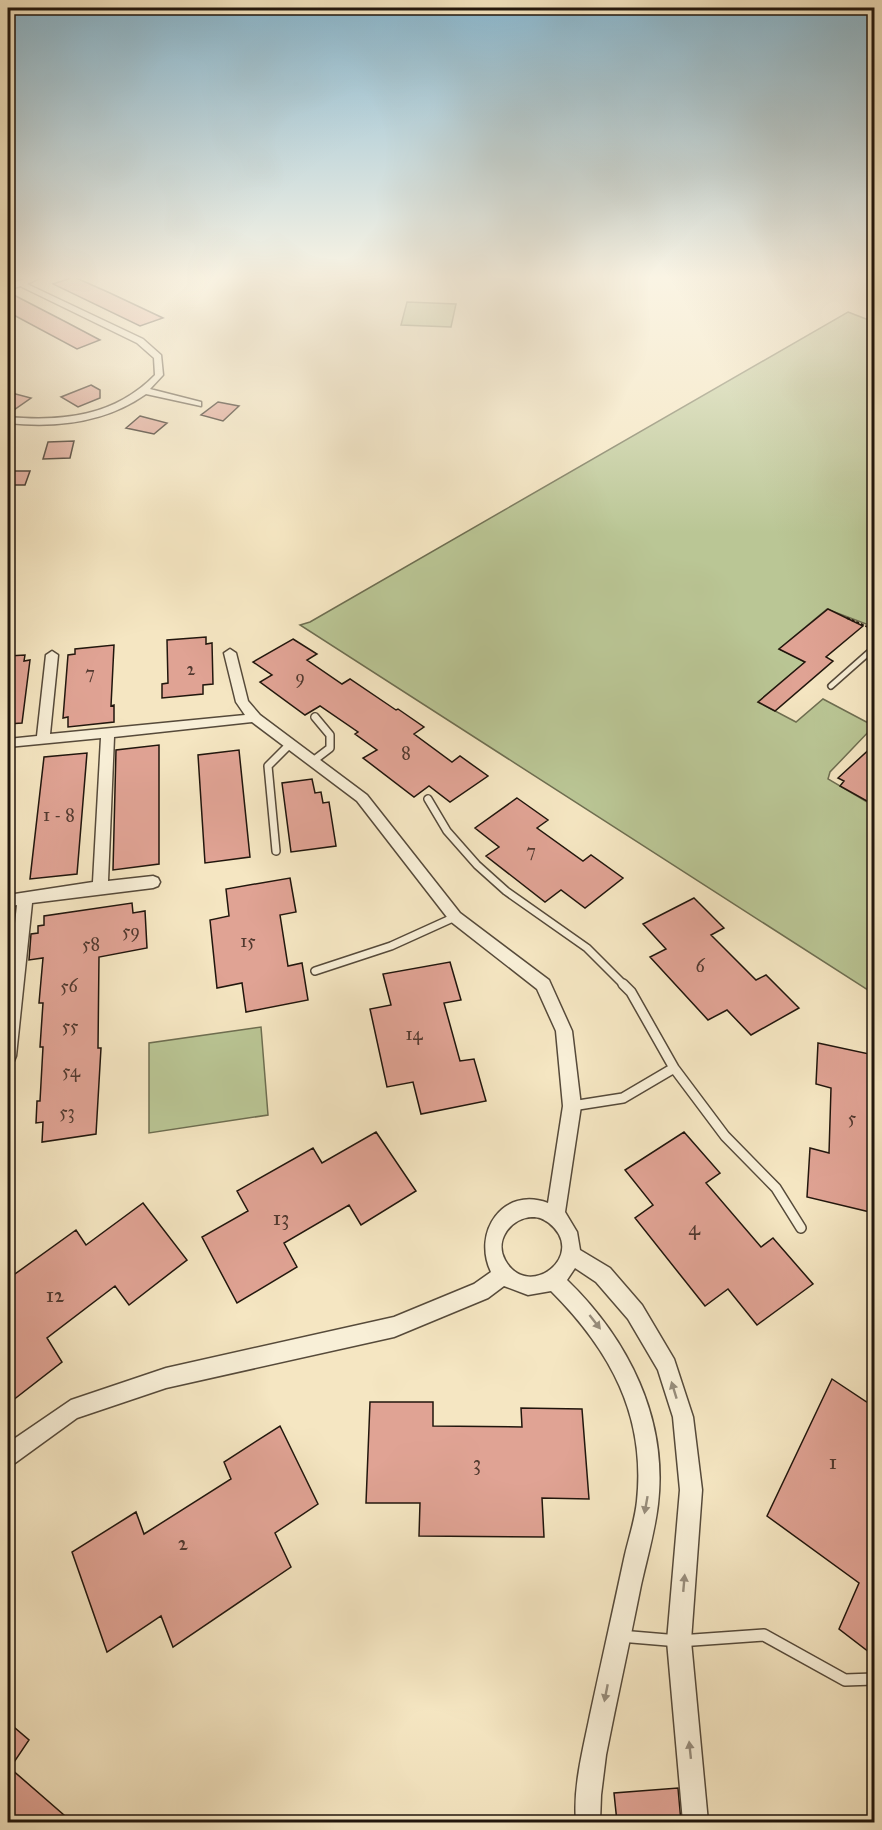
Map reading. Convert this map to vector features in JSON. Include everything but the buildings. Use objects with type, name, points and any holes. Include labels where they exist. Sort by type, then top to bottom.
[{"type":"street","points":[[8,420],[35,424],[83,418],[118,408],[146,391],[159,375],[158,361]]},
{"type":"street","points":[[146,391],[198,404]]},
{"type":"street","points":[[231,653],[242,702],[255,718],[362,798],[455,917],[543,986],[564,1031],[572,1106],[555,1217]]},
{"type":"street","points":[[43,739],[52,655]]},
{"type":"street","points":[[8,743],[255,718]]},
{"type":"street","points":[[100,887],[108,732]]},
{"type":"street","points":[[8,901],[100,887],[153,882]]},
{"type":"street","points":[[8,1056],[25,898]]},
{"type":"street","points":[[524,1209],[543,1210],[555,1217],[568,1234],[571,1255],[565,1270],[554,1280],[544,1284],[524,1284],[505,1274],[496,1262],[492,1250],[493,1237],[498,1225],[506,1216],[524,1209]]},
{"type":"street","points":[[571,1255],[603,1275],[635,1312],[667,1366],[683,1417],[691,1490],[679,1641],[696,1822]]},
{"type":"street","points":[[8,1456],[71,1410],[166,1378],[394,1326],[481,1291],[505,1274]]},
{"type":"street","points":[[554,1280],[583,1307],[611,1343],[639,1406],[648,1453],[648,1497],[596,1745],[588,1822]]},
{"type":"lane","points":[[831,686],[874,648]]},
{"type":"lane","points":[[313,761],[330,748],[330,735],[315,717]]},
{"type":"lane","points":[[276,851],[268,766],[290,744]]},
{"type":"lane","points":[[428,799],[447,831],[477,865],[506,891],[587,948],[631,992],[674,1068],[725,1136],[776,1188],[801,1228]]},
{"type":"lane","points":[[315,971],[391,946],[455,917]]},
{"type":"lane","points":[[572,1106],[622,1098],[674,1068]]},
{"type":"lane","points":[[619,1635],[679,1641],[764,1635],[845,1680],[874,1678]]},
{"type":"path","points":[[847,618],[867,627],[874,621]]},
{"type":"green space","points":[[762,361],[874,361],[874,624],[866,624],[827,609],[779,649],[805,662],[758,702],[796,722],[823,699],[874,726],[830,772],[828,779],[874,806],[874,994],[300,625],[310,622]]},
{"type":"green space","points":[[261,1027],[268,1115],[149,1133],[149,1043]]}]
